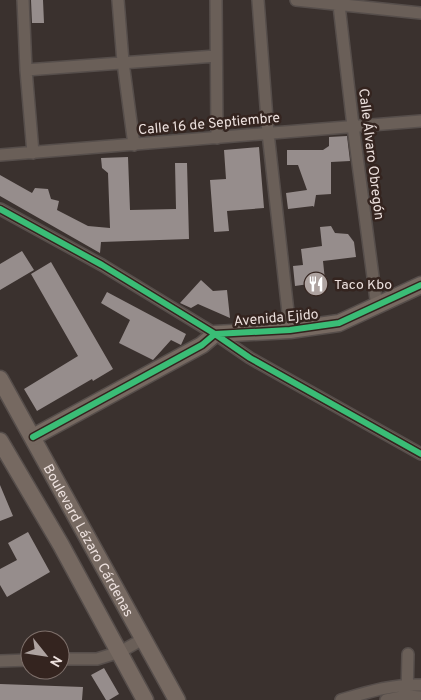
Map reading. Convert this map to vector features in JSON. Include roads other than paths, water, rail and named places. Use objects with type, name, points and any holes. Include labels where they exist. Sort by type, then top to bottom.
[{"type":"main road","name":"Avenida Ejido","points":[[33,437],[202,345],[215,334],[290,330],[339,323],[421,285]]},
{"type":"main road","name":"Boulevard Lázaro Cárdenas","points":[[0,380],[177,700]]},
{"type":"main road","name":"Boulevard Lázaro Cárdenas","points":[[0,441],[61,546],[145,700]]},
{"type":"street","points":[[23,0],[26,70],[33,153]]},
{"type":"street","points":[[118,0],[134,145]]},
{"type":"street","points":[[216,0],[217,138]]},
{"type":"street","points":[[258,0],[268,133],[290,330]]},
{"type":"street","points":[[296,0],[421,13]]},
{"type":"street","name":"Calle Álvaro Obregón","points":[[339,4],[377,307]]},
{"type":"street","points":[[26,70],[216,56]]},
{"type":"street","name":"Calle 16 de Septiembre","points":[[0,155],[421,121]]},
{"type":"street","points":[[0,209],[102,264],[250,358],[421,454]]},
{"type":"street","points":[[70,660],[97,659],[120,652],[144,639]]},
{"type":"street","points":[[407,690],[408,654]]},
{"type":"street","points":[[0,661],[20,660]]},
{"type":"street","points":[[386,700],[421,685]]},
{"type":"street","points":[[341,700],[384,687],[407,690],[421,697]]},
{"type":"place","name":"Taco Kbo","points":[[316,284]]}]
